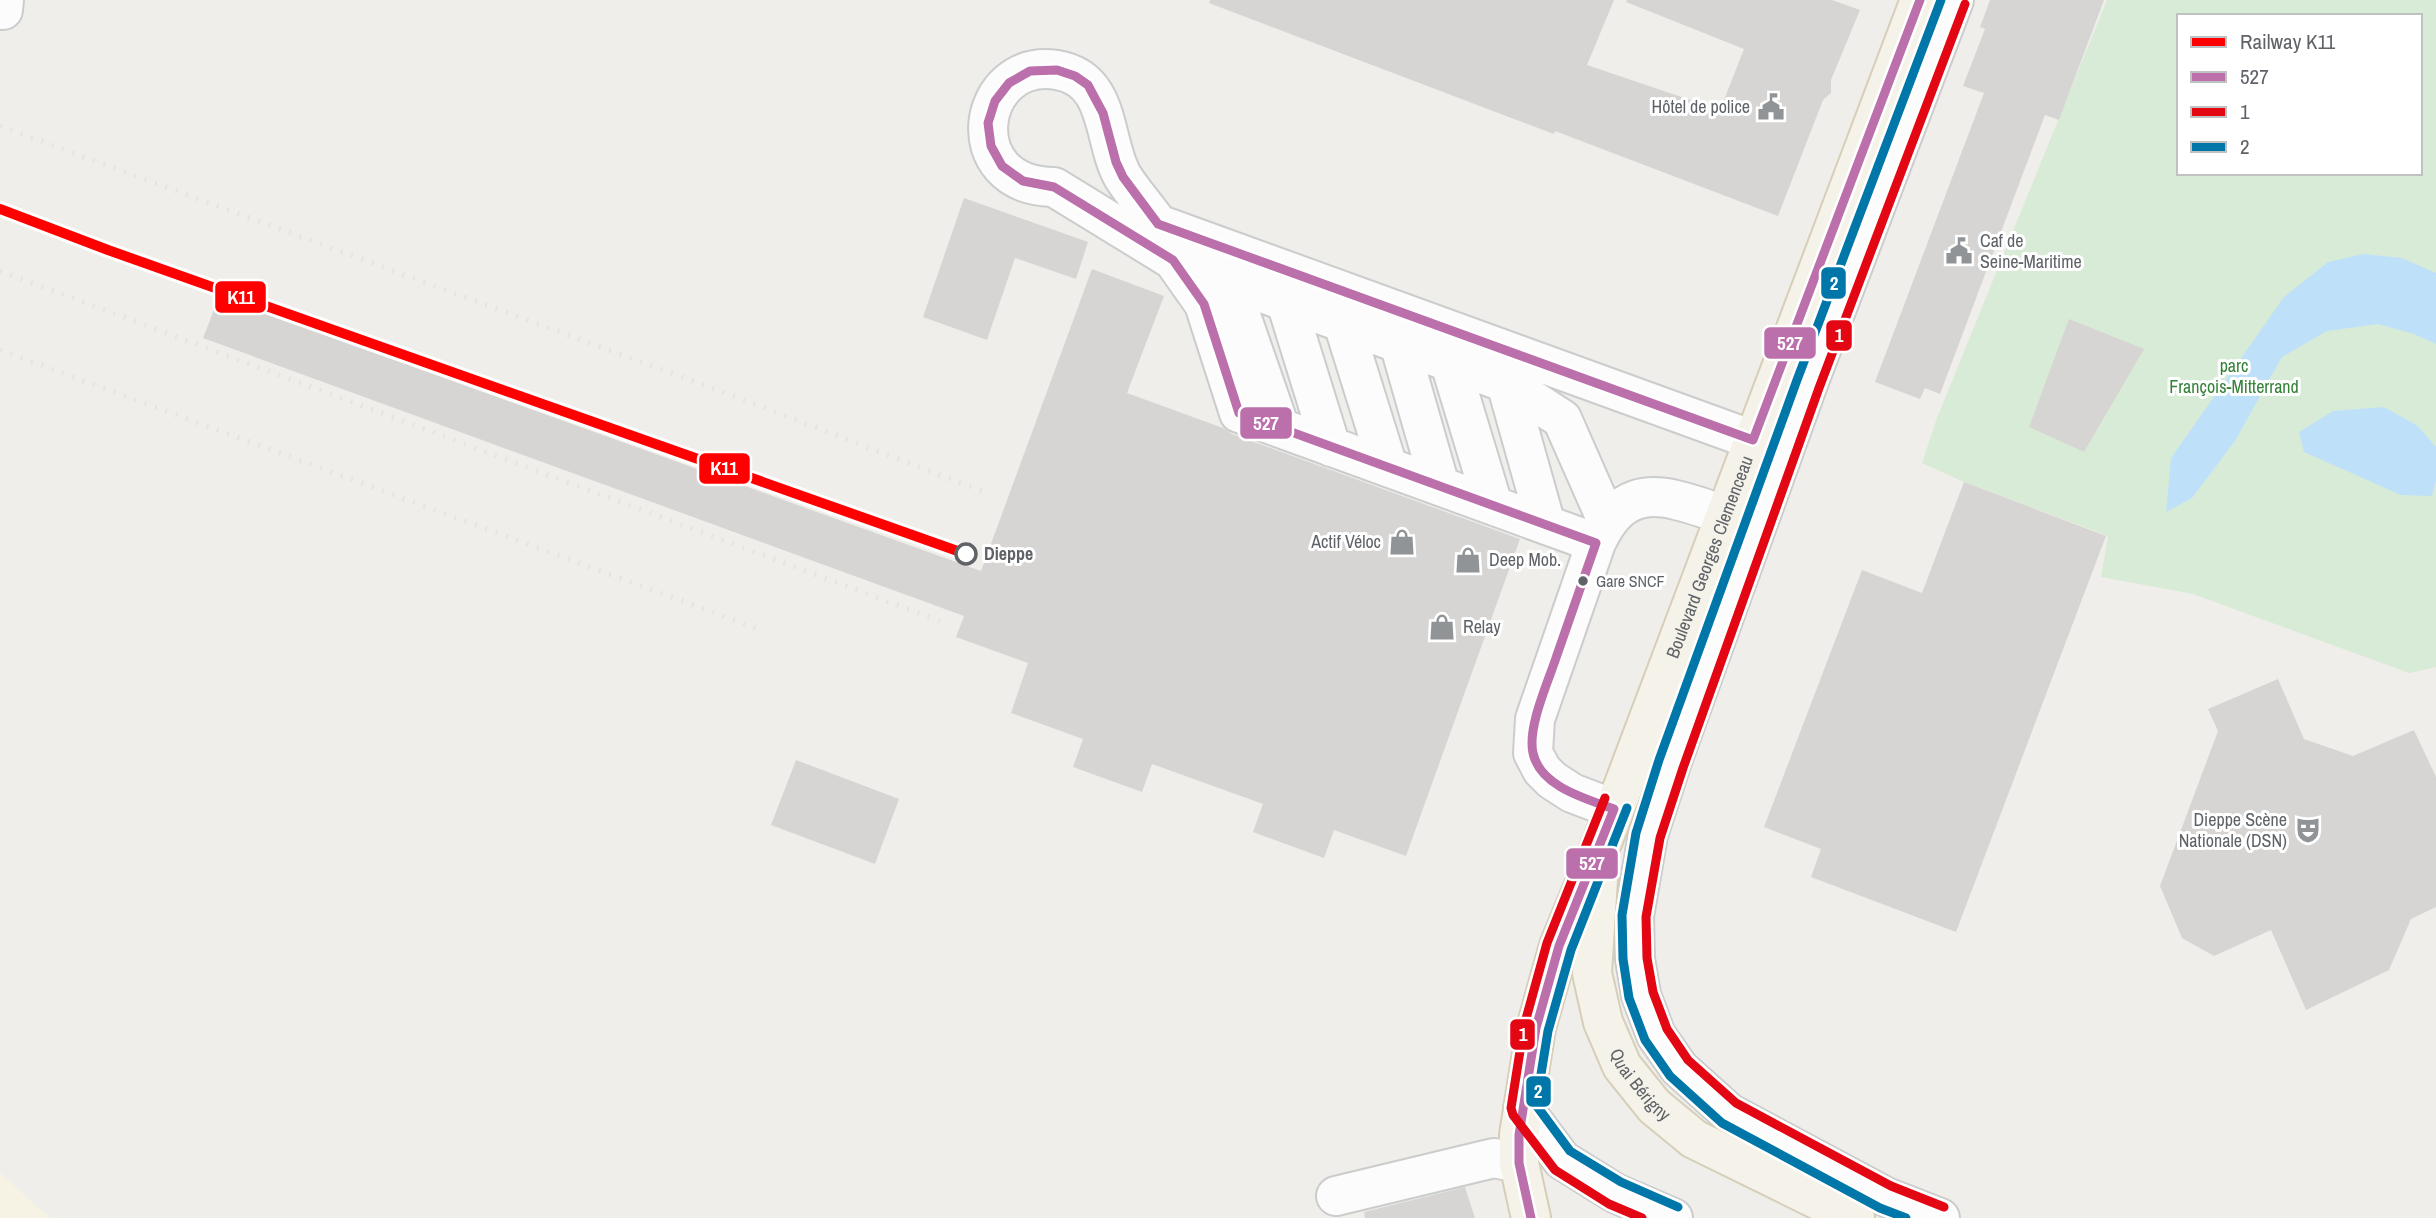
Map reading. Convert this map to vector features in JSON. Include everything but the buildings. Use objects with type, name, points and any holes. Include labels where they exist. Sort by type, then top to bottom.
[{"type":"main road","name":"Boulevard Georges Clemenceau","points":[[1608,824],[1920,0]]},
{"type":"main road","points":[[1531,1218],[1519,1163],[1519,1135],[1536,1028],[1559,946],[1608,824]]},
{"type":"main road","name":"Quai Bérigny","points":[[1608,824],[1596,904],[1592,973],[1603,1022],[1622,1066],[1654,1106],[1694,1139],[1855,1218]]},
{"type":"lane","points":[[1940,1218],[1886,1197],[1729,1113],[1679,1068],[1656,1035],[1641,995],[1635,959],[1634,916],[1648,835],[1671,764],[1808,384],[1954,0]]},
{"type":"lane","points":[[1602,532],[1562,419],[1506,383],[1173,260],[1054,187],[1036,187],[1018,180],[1003,169],[993,154],[988,127],[994,100],[1006,85],[1021,75],[1039,70],[1058,70],[1075,76],[1090,88],[1100,103],[1122,175],[1158,224],[1753,440]]},
{"type":"lane","points":[[1173,260],[1204,304],[1239,414],[1546,525],[1602,532]]},
{"type":"lane","points":[[1229,281],[1280,428]]},
{"type":"lane","points":[[1286,302],[1331,447]]},
{"type":"lane","points":[[1343,323],[1388,467]]},
{"type":"lane","points":[[1399,343],[1440,486]]},
{"type":"lane","points":[[1450,363],[1493,505]]},
{"type":"lane","points":[[1506,383],[1546,525]]},
{"type":"lane","points":[[1608,824],[1572,793],[1552,780],[1542,770],[1533,753],[1535,719],[1602,532],[1623,505],[1656,496],[1725,515]]},
{"type":"lane","points":[[1523,1108],[1562,1160],[1615,1194],[1673,1218]]},
{"type":"lane","points":[[1336,1196],[1494,1158],[1519,1163]]},
{"type":"shaded area","points":[[0,1173],[50,1218],[0,1218]]},
{"type":"green space","name":"parc François-Mitterrand","points":[[2107,0],[2436,0],[2436,667],[2409,673],[2193,594],[2101,577],[2108,536],[1964,482],[1922,463],[1937,418]]},
{"type":"water","points":[[2363,254],[2402,258],[2436,273],[2436,344],[2414,334],[2378,324],[2327,331],[2282,357],[2235,441],[2192,498],[2166,512],[2171,458],[2284,297],[2328,262]]},
{"type":"water","points":[[2384,407],[2418,426],[2436,447],[2436,480],[2432,496],[2401,495],[2304,452],[2299,432],[2333,411]]},
{"type":"railway","points":[[0,126],[731,395],[990,494]]},
{"type":"railway","points":[[0,271],[940,621]]},
{"type":"railway","points":[[0,350],[761,630]]},
{"type":"rail line","name":"K11","points":[[0,209],[108,250],[966,554]]},
{"type":"transit line","name":"527","points":[[1531,1218],[1519,1163],[1519,1135],[1536,1028],[1559,946],[1614,809],[1578,796],[1545,775],[1537,765],[1533,753],[1533,730],[1596,543],[1239,413],[1204,304],[1173,260],[1054,187],[1023,181],[1002,166],[991,146],[988,123],[995,101],[1009,83],[1030,71],[1057,70],[1075,76],[1088,85],[1103,113],[1116,162],[1123,177],[1158,224],[1753,440],[1920,0]]},
{"type":"transit line","name":"2","points":[[1906,1218],[1880,1208],[1722,1123],[1670,1076],[1645,1040],[1629,998],[1623,959],[1622,915],[1636,833],[1659,760],[1797,380],[1941,0]]},
{"type":"transit line","name":"1","points":[[1944,1207],[1891,1186],[1736,1103],[1688,1060],[1667,1029],[1653,992],[1647,958],[1646,917],[1660,838],[1683,768],[1819,388],[1965,4]]},
{"type":"transit line","name":"1","points":[[1605,798],[1547,943],[1524,1026],[1511,1108],[1513,1115],[1555,1170],[1609,1204],[1642,1218]]},
{"type":"transit line","name":"2","points":[[1627,808],[1571,950],[1548,1031],[1536,1105],[1570,1151],[1621,1182],[1678,1207]]},
{"type":"place","name":"Hôtel de police","points":[[1771,107]]},
{"type":"place","name":"Caf de Seine-Maritime","points":[[1959,251]]},
{"type":"place","name":"Actif Véloc","points":[[1402,542]]},
{"type":"place","name":"Dieppe","points":[[966,554]]},
{"type":"place","name":"Deep Mob.","points":[[1468,560]]},
{"type":"place","name":"Gare SNCF","points":[[1583,581]]},
{"type":"place","name":"Relay","points":[[1442,627]]},
{"type":"place","name":"Dieppe Scène Nationale (DSN)","points":[[2308,830]]}]
